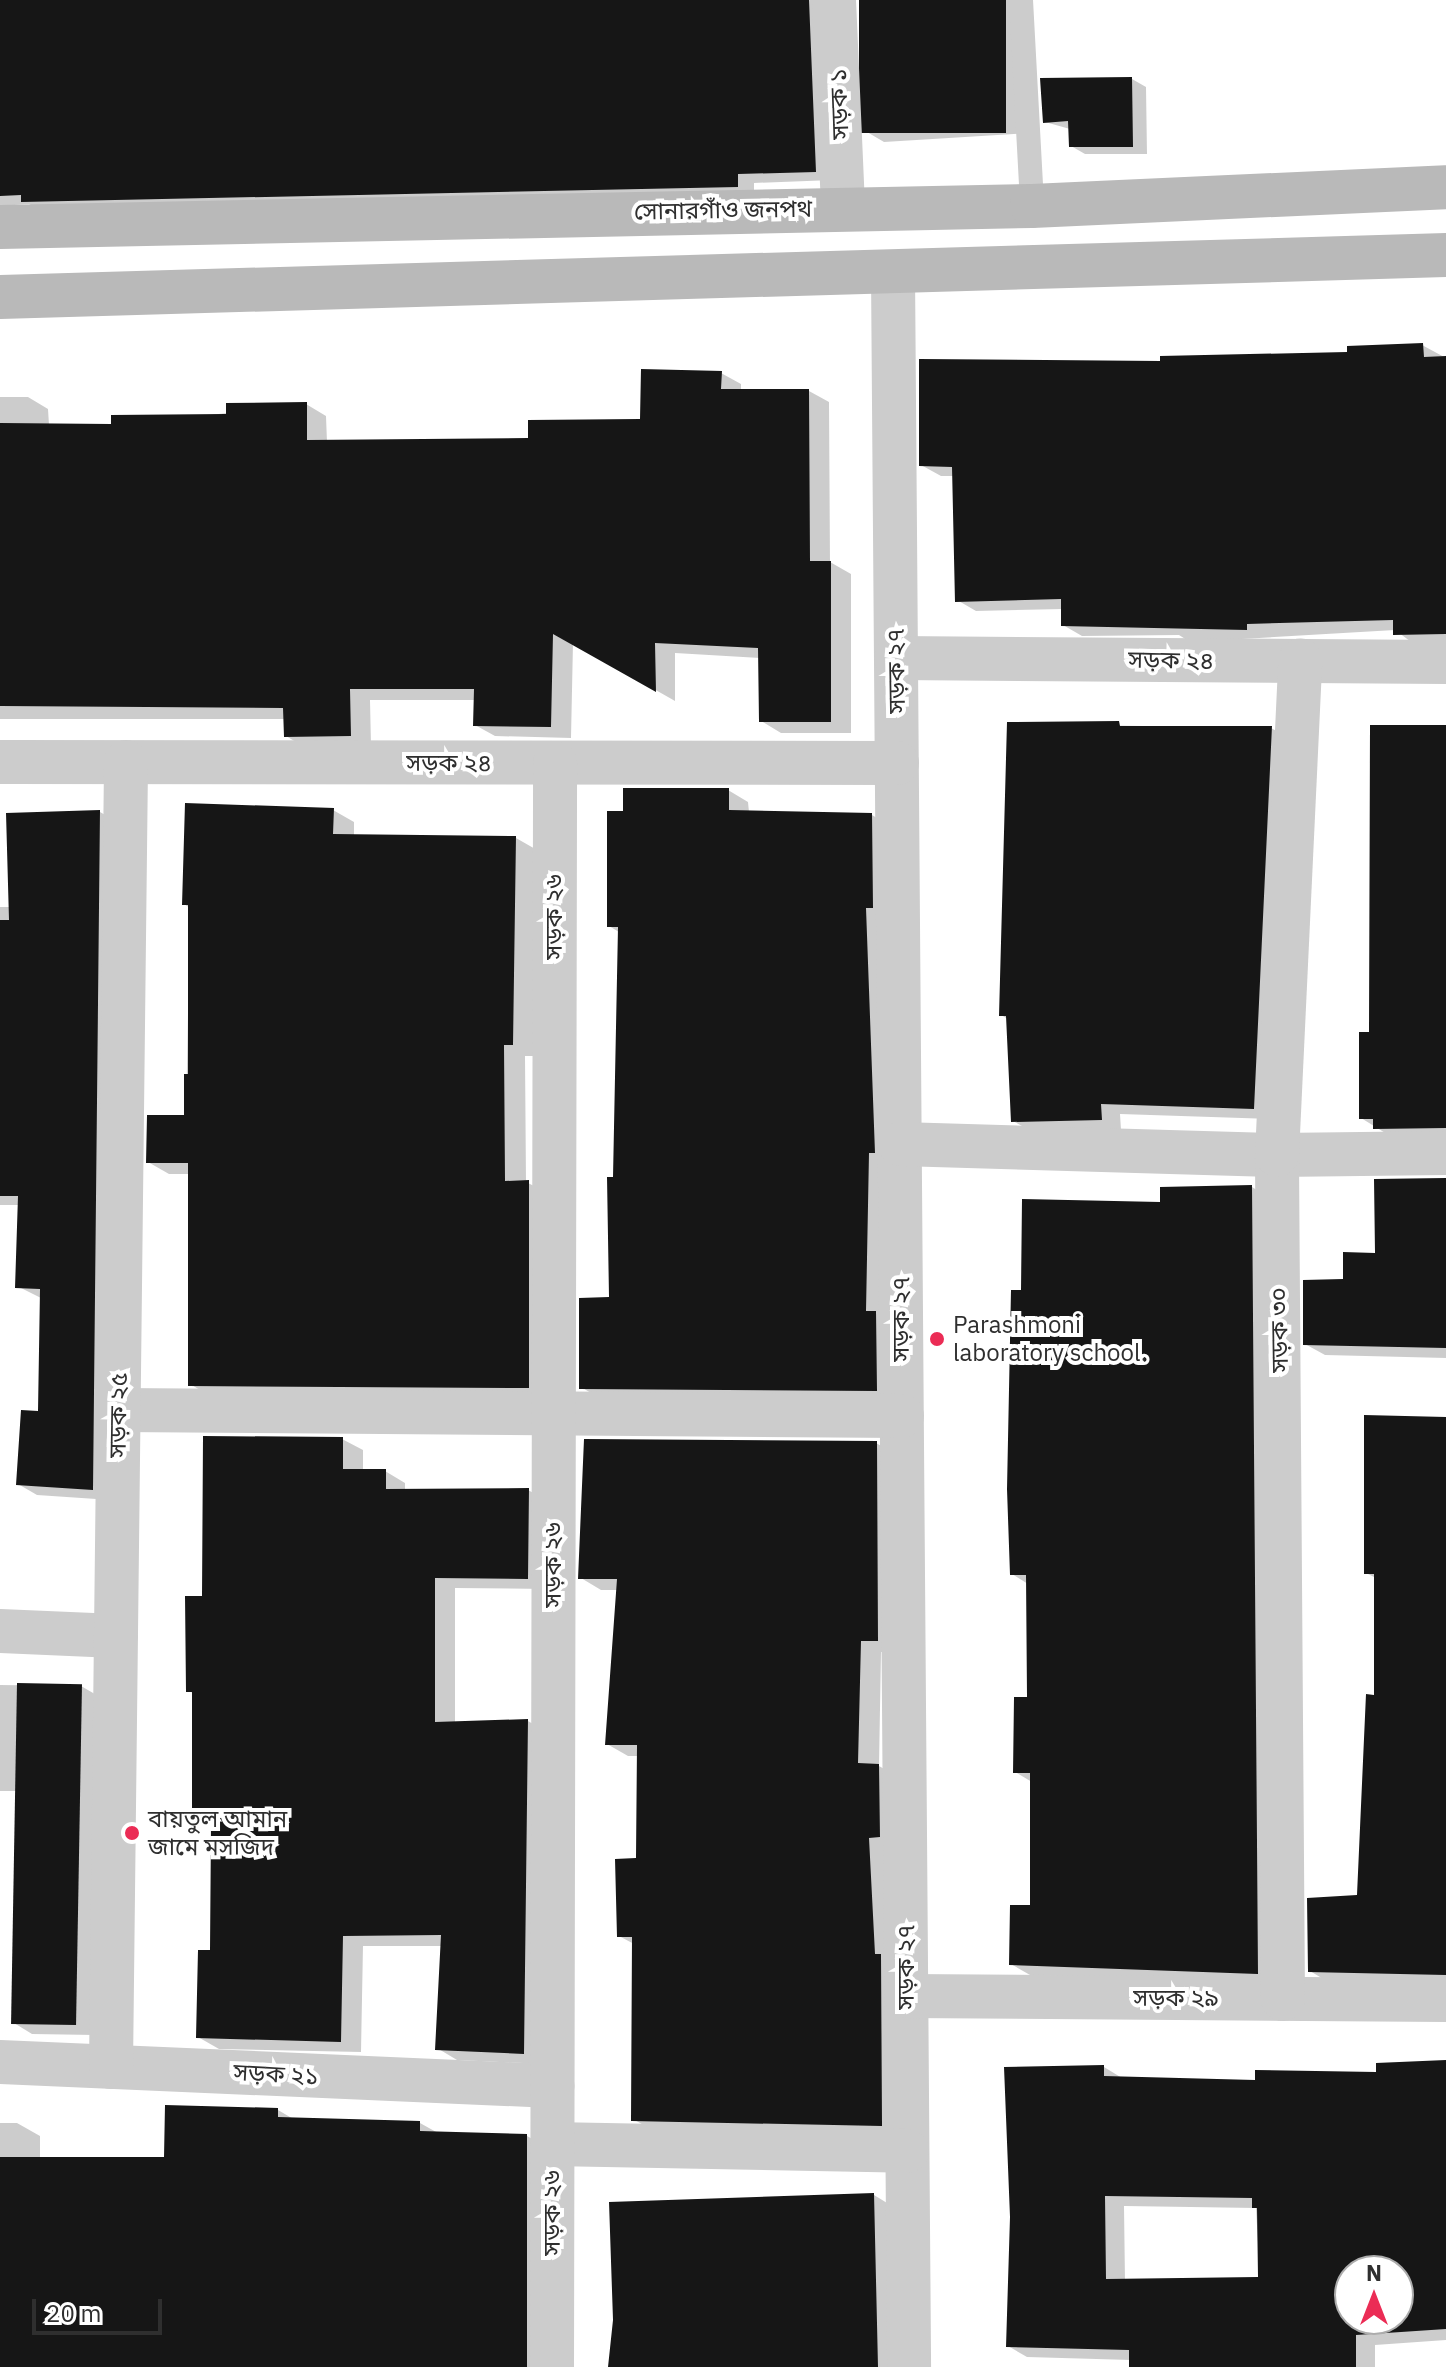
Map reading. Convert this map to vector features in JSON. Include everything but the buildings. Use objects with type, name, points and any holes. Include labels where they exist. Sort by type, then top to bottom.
[{"type":"main road","name":"সোনারগাঁও জনপথ","points":[[0,227],[843,207],[1032,206],[1446,187]]},
{"type":"main road","points":[[0,297],[1446,255]]},
{"type":"street","name":"সড়ক ১","points":[[834,0],[843,207]]},
{"type":"street","name":"সড়ক ২৭","points":[[893,272],[909,2367]]},
{"type":"street","name":"সড়ক ২৪","points":[[896,658],[1446,662]]},
{"type":"street","name":"সড়ক ৩০","points":[[1283,1999],[1277,1155],[1300,661]]},
{"type":"street","name":"সড়ক ২৪","points":[[0,762],[897,763]]},
{"type":"street","name":"সড়ক ২৫","points":[[111,2067],[126,762]]},
{"type":"street","name":"সড়ক ২৬","points":[[552,2367],[555,763]]},
{"type":"street","points":[[900,1144],[1277,1155],[1446,1153]]},
{"type":"street","points":[[119,1410],[902,1416]]},
{"type":"street","points":[[0,1631],[116,1636]]},
{"type":"street","name":"সড়ক ২৯","points":[[906,1996],[1446,2000]]},
{"type":"street","name":"সড়ক ২১","points":[[0,2062],[552,2086]]},
{"type":"street","points":[[552,2144],[907,2151]]},
{"type":"lane","points":[[1021,0],[1032,206]]},
{"type":"place","name":"Parashmoni laboratory school.","points":[[937,1339]]},
{"type":"place","name":"বায়তুল আমান জামে মসজিদ","points":[[132,1833]]}]
